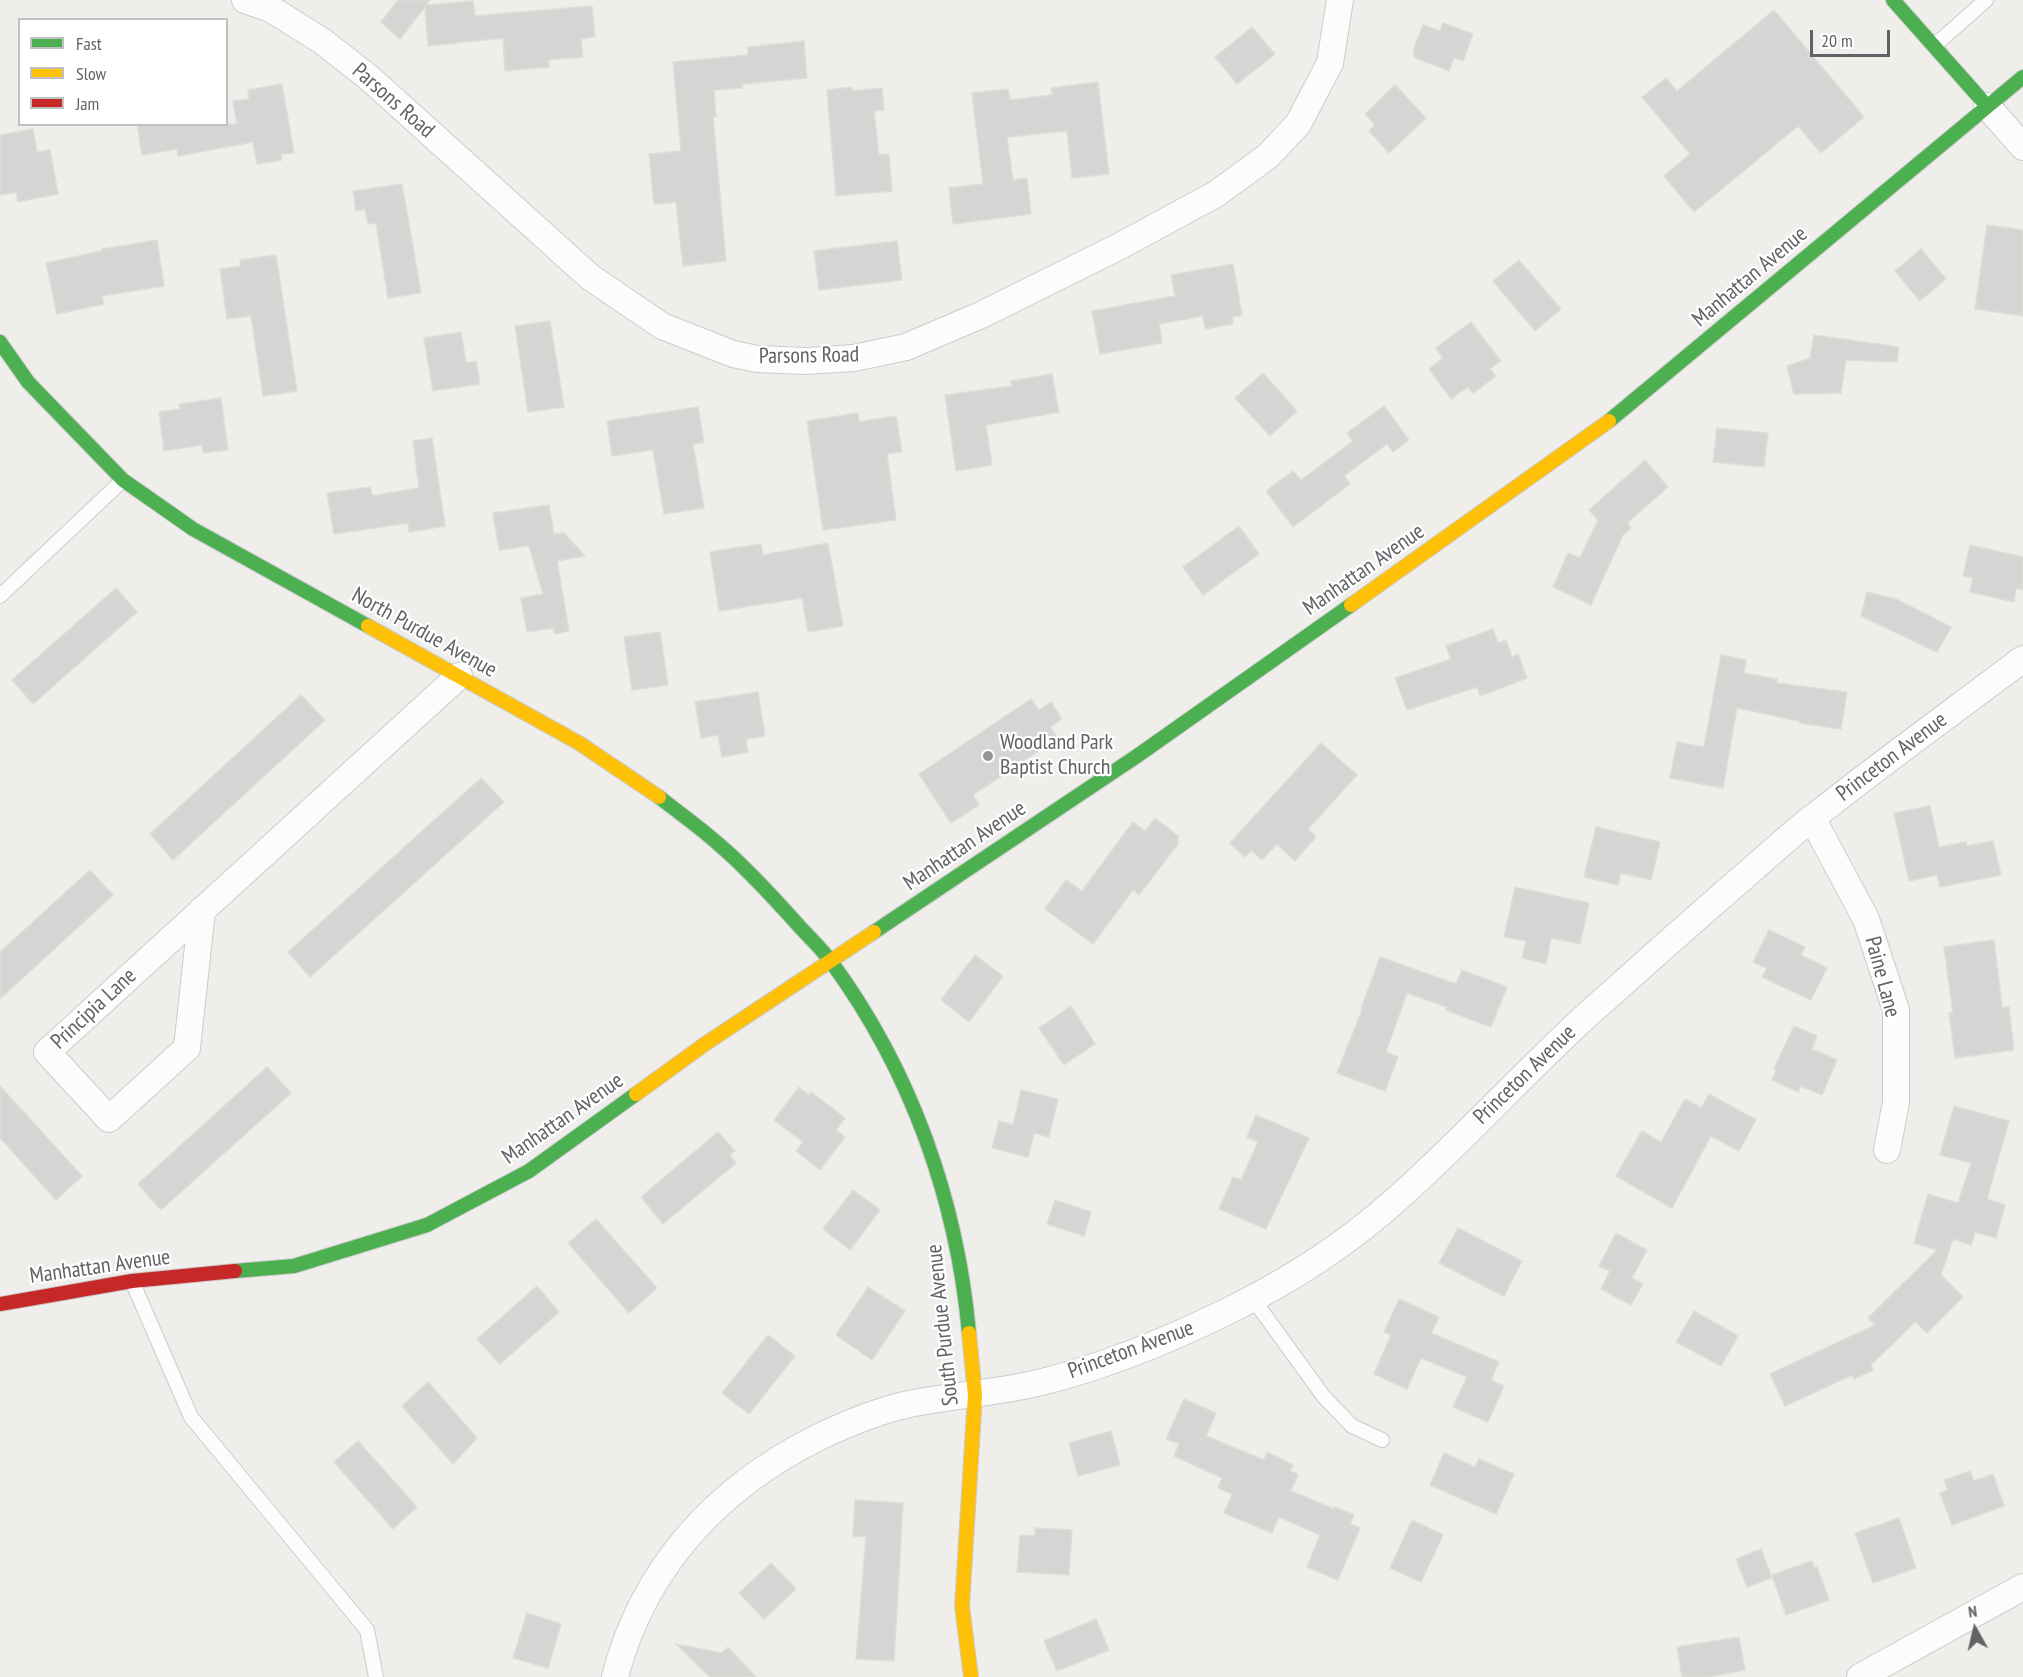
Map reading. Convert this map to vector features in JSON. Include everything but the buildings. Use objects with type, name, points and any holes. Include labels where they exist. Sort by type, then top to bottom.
[{"type":"street","name":"Parsons Road","points":[[245,0],[273,4],[367,76],[590,277],[662,326],[733,354],[757,359],[806,361],[854,358],[906,347],[981,315],[1078,267],[1215,194],[1268,156],[1298,124],[1330,63],[1340,0]]},
{"type":"street","points":[[1893,0],[2023,147]]},
{"type":"street","name":"Manhattan Avenue","points":[[0,1304],[132,1281],[294,1266],[426,1225],[529,1172],[705,1044],[1137,756],[1602,428],[2023,77]]},
{"type":"street","name":"North Purdue Avenue","points":[[0,342],[36,390],[123,480],[193,529],[579,743],[651,791],[718,843],[831,960]]},
{"type":"street","name":"Princeton Avenue","points":[[615,1677],[633,1622],[647,1593],[667,1561],[693,1529],[735,1490],[789,1452],[851,1422],[909,1404],[1039,1383],[1108,1363],[1189,1330],[1253,1299],[1318,1259],[1356,1233],[1398,1199],[1558,1042],[1682,930],[1812,818],[2023,659]]},
{"type":"street","name":"Principia Lane","points":[[202,910],[187,1048],[109,1119],[46,1052],[459,676]]},
{"type":"street","name":"Paine Lane","points":[[1812,818],[1866,919],[1896,1010],[1896,1102],[1887,1150]]},
{"type":"street","name":"South Purdue Avenue","points":[[831,960],[870,1018],[902,1080],[939,1174],[954,1230],[965,1286],[975,1395],[962,1606],[971,1677]]},
{"type":"street","points":[[1860,1677],[2023,1587]]},
{"type":"lane","points":[[1934,46],[1986,0]]},
{"type":"lane","points":[[0,596],[123,480]]},
{"type":"lane","points":[[132,1281],[191,1417],[367,1630],[376,1677]]},
{"type":"lane","points":[[1253,1299],[1324,1397],[1352,1426],[1382,1440]]},
{"type":"traffic: fast","points":[[1893,0],[1987,106]]},
{"type":"traffic: fast","points":[[1609,421],[2023,77]]},
{"type":"traffic: fast","points":[[0,342],[28,382],[123,480],[193,529],[368,626]]},
{"type":"traffic: fast","points":[[874,932],[1137,756],[1351,605]]},
{"type":"traffic: fast","points":[[659,797],[709,836],[759,882],[825,953],[860,1004],[907,1092],[926,1139],[954,1234],[969,1333]]},
{"type":"traffic: fast","points":[[235,1271],[294,1266],[427,1225],[529,1171],[636,1094]]},
{"type":"traffic: slow","points":[[1351,605],[1609,421]]},
{"type":"traffic: slow","points":[[368,626],[579,743],[659,797]]},
{"type":"traffic: slow","points":[[636,1094],[705,1044],[874,932]]},
{"type":"traffic: slow","points":[[969,1333],[975,1395],[962,1606],[971,1677]]},
{"type":"traffic: jam","points":[[0,1304],[132,1281],[235,1271]]},
{"type":"place","name":"Woodland Park Baptist Church","points":[[988,756]]}]
